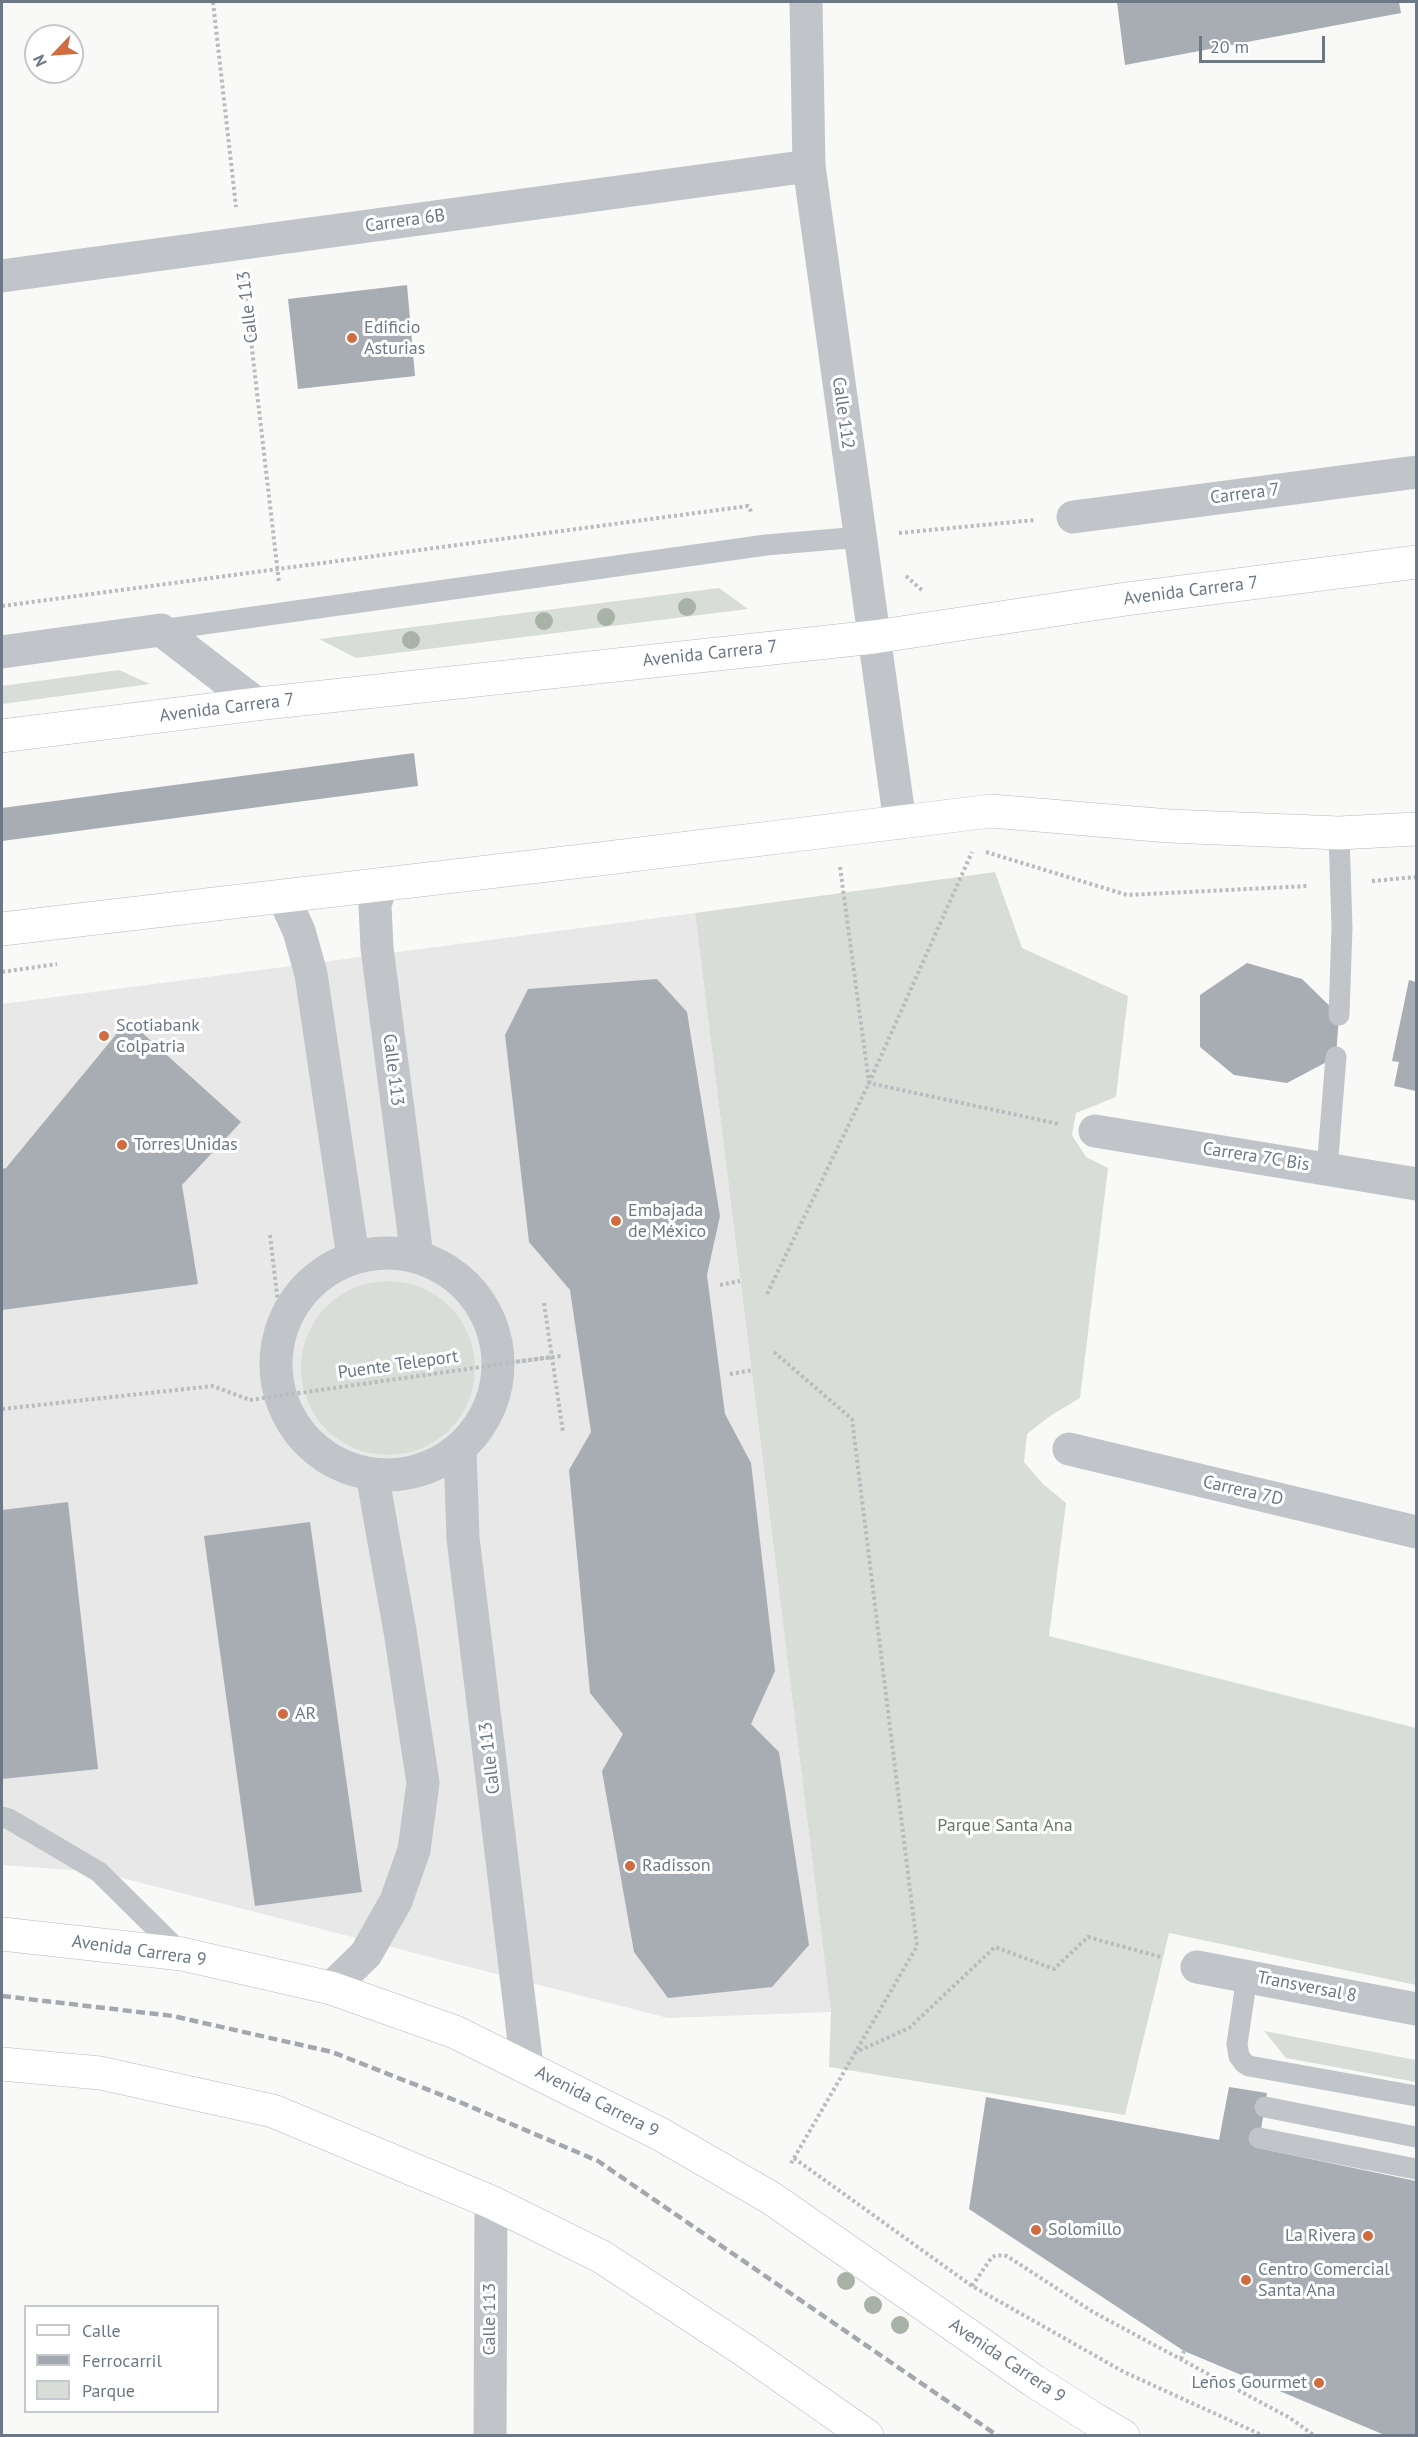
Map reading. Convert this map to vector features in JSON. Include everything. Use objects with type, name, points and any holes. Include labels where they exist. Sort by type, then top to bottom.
[{"type":"main road","name":"Avenida Carrera 7","points":[[2,736],[257,704],[873,637],[1126,599],[1416,562]]},
{"type":"main road","points":[[2,929],[991,811],[1169,826],[1339,832],[1416,829]]},
{"type":"main road","name":"Avenida Carrera 9","points":[[2,1934],[182,1954],[331,1988],[455,2032],[660,2134],[771,2198],[1034,2381],[1123,2436]]},
{"type":"main road","points":[[2,2064],[100,2073],[273,2111],[491,2202],[602,2257],[744,2350],[867,2436]]},
{"type":"street","name":"Calle 112","points":[[806,2],[809,166],[900,823]]},
{"type":"street","name":"Carrera 6B","points":[[2,276],[809,166]]},
{"type":"street","name":"Carrera 7","points":[[1073,517],[1416,472]]},
{"type":"street","points":[[2,652],[161,630],[257,704]]},
{"type":"street","name":"Calle 113","points":[[381,885],[375,905],[376,948],[417,1256]]},
{"type":"street","points":[[283,896],[299,931],[311,974],[353,1257]]},
{"type":"street","name":"Carrera 7C Bis","points":[[1095,1131],[1416,1184]]},
{"type":"street","points":[[385,1252],[417,1256],[443,1268],[466,1286],[483,1308],[494,1335],[498,1364],[493,1396],[480,1425],[459,1448],[433,1465],[403,1474],[372,1474],[341,1465],[313,1447],[292,1422],[279,1392],[276,1360],[281,1328],[297,1297],[322,1272],[353,1257],[385,1252]]},
{"type":"street","name":"Calle 113","points":[[459,1448],[463,1538],[527,2066]]},
{"type":"street","name":"Carrera 7D","points":[[1069,1449],[1416,1532]]},
{"type":"street","points":[[331,1988],[366,1954],[396,1901],[414,1850],[423,1783],[400,1631],[372,1474]]},
{"type":"street","name":"Transversal 8","points":[[1197,1967],[1416,2009]]},
{"type":"street","name":"Calle 113","points":[[490,2436],[491,2202]]},
{"type":"lane","points":[[161,630],[766,545],[860,537]]},
{"type":"lane","points":[[1339,832],[1342,927],[1340,1015]]},
{"type":"lane","points":[[1327,1169],[1336,1057]]},
{"type":"lane","points":[[2,1817],[9,1818],[99,1872],[182,1954]]},
{"type":"lane","points":[[1247,1976],[1237,2044],[1239,2056],[1244,2063],[1249,2066],[1416,2096]]},
{"type":"lane","points":[[1265,2107],[1416,2137]]},
{"type":"lane","points":[[1259,2138],[1416,2169]]},
{"type":"path","name":"Calle 113","points":[[213,2],[283,613]]},
{"type":"path","points":[[2,606],[748,506],[766,545]]},
{"type":"path","points":[[860,537],[1073,517]]},
{"type":"path","points":[[767,1294],[869,1083],[991,811]]},
{"type":"path","points":[[797,835],[838,854],[869,1083]]},
{"type":"path","points":[[962,848],[974,848],[1127,895],[1339,885],[1416,877]]},
{"type":"path","points":[[2,972],[59,964]]},
{"type":"path","points":[[869,1083],[1095,1131]]},
{"type":"path","points":[[270,1235],[281,1328]]},
{"type":"path","points":[[720,1285],[740,1281]]},
{"type":"path","points":[[544,1303],[563,1432]]},
{"type":"path","points":[[771,2198],[917,1946],[852,1419],[774,1352]]},
{"type":"path","points":[[498,1364],[561,1356]]},
{"type":"path","name":"Puente Teleport","points":[[2,1409],[213,1386],[249,1400],[551,1357]]},
{"type":"path","points":[[730,1374],[753,1370]]},
{"type":"path","points":[[853,2054],[909,2028],[995,1947],[1054,1969],[1088,1936],[1197,1967]]},
{"type":"path","points":[[794,2158],[972,2286],[1124,2372],[1264,2436]]},
{"type":"path","points":[[972,2286],[992,2257],[1002,2255],[1093,2312],[1290,2418],[1315,2436]]},
{"type":"path","points":[[1181,2359],[1184,2351]]},
{"type":"shaded area","points":[[695,913],[831,2012],[668,2018],[99,1872],[2,1865],[2,1004]]},
{"type":"green space","points":[[719,588],[748,609],[356,658],[319,639]]},
{"type":"green space","points":[[119,670],[150,684],[2,704],[2,686]]},
{"type":"green space","name":"Parque Santa Ana","points":[[995,872],[1022,948],[1128,996],[1116,1097],[1076,1113],[1072,1135],[1086,1157],[1108,1168],[1080,1398],[1050,1416],[1027,1434],[1024,1462],[1043,1484],[1066,1503],[1049,1636],[1416,1728],[1416,1985],[1169,1933],[1125,2115],[829,2067],[831,2012],[695,913]]},
{"type":"green space","points":[[388,1281],[421,1288],[450,1306],[468,1335],[475,1368],[468,1401],[450,1430],[421,1448],[388,1455],[355,1448],[326,1430],[308,1401],[301,1368],[308,1335],[326,1306],[355,1288]]},
{"type":"green space","points":[[1264,2031],[1416,2060],[1416,2082],[1286,2058]]},
{"type":"building","points":[[1117,2],[1399,2],[1401,13],[1125,65]]},
{"type":"building","name":"Edificio Asturias","points":[[407,285],[415,376],[298,389],[288,299]]},
{"type":"building","points":[[414,753],[418,786],[2,841],[2,808]]},
{"type":"building","points":[[1247,963],[1302,979],[1339,1015],[1336,1057],[1287,1083],[1234,1075],[1200,1047],[1200,995]]},
{"type":"building","points":[[657,979],[687,1012],[720,1216],[707,1275],[725,1414],[751,1463],[775,1671],[751,1724],[779,1752],[809,1945],[772,1987],[668,1998],[634,1952],[602,1771],[623,1734],[590,1693],[569,1470],[591,1432],[570,1290],[529,1242],[505,1035],[528,989]]},
{"type":"building","points":[[1409,980],[1416,982],[1416,1091],[1394,1086],[1399,1062],[1392,1061]]},
{"type":"building","name":"Torres Unidas","points":[[128,1020],[241,1122],[182,1185],[198,1284],[2,1310],[2,1169],[6,1168]]},
{"type":"building","points":[[68,1502],[98,1769],[2,1779],[2,1510]]},
{"type":"building","name":"AR","points":[[310,1522],[362,1892],[255,1906],[204,1536]]},
{"type":"building","name":"Centro Comercial Santa Ana","points":[[1229,2087],[1267,2093],[1258,2148],[1416,2181],[1416,2436],[1387,2436],[1184,2351],[969,2209],[986,2097],[1219,2140]]},
{"type":"railway","points":[[2,1996],[173,2016],[332,2052],[462,2103],[598,2161],[998,2436]]},
{"type":"place","name":"Edificio Asturias","points":[[352,338]]},
{"type":"place","name":"Scotiabank Colpatria","points":[[104,1036]]},
{"type":"place","name":"Torres Unidas","points":[[122,1145]]},
{"type":"place","name":"Embajada de México","points":[[616,1221]]},
{"type":"place","name":"AR","points":[[283,1714]]},
{"type":"place","name":"Radisson","points":[[630,1866]]},
{"type":"place","name":"Solomillo","points":[[1036,2230]]},
{"type":"place","name":"La Rivera","points":[[1368,2236]]},
{"type":"place","name":"Centro Comercial Santa Ana","points":[[1246,2280]]},
{"type":"place","name":"Leños Gourmet","points":[[1319,2383]]}]
